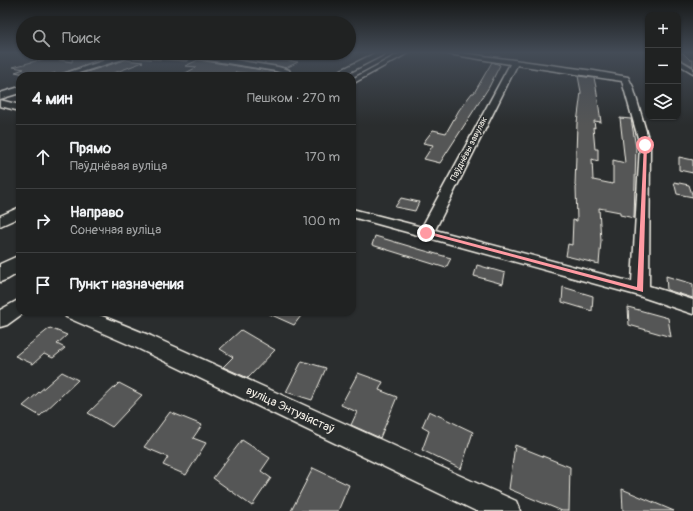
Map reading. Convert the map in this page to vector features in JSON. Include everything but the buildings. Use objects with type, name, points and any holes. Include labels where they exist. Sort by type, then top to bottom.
[{"type":"main road","points":[[0,274],[16,264]]},
{"type":"street","name":"Паўднёвы завулак","points":[[426,233],[507,77]]},
{"type":"street","points":[[614,77],[625,80],[629,87],[645,145],[640,290]]},
{"type":"street","points":[[0,96],[16,91]]},
{"type":"street","points":[[0,103],[16,107]]},
{"type":"street","points":[[0,222],[16,213]]},
{"type":"street","points":[[356,214],[640,290],[693,307]]},
{"type":"street","points":[[0,320],[16,309]]},
{"type":"street","name":"вуліца Энтузіястаў","points":[[82,316],[144,342],[506,511]]},
{"type":"route","points":[[426,233],[640,290],[645,145]]}]
